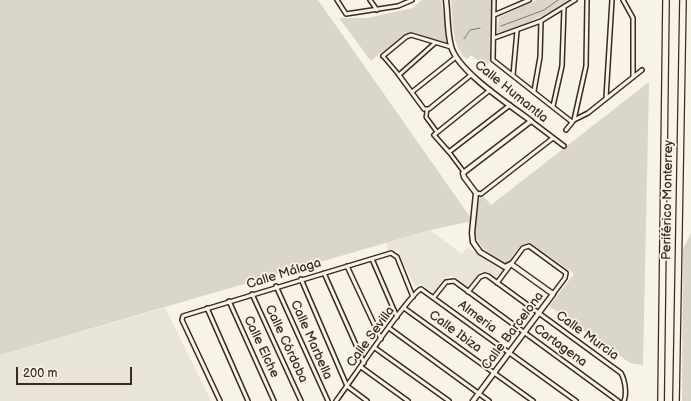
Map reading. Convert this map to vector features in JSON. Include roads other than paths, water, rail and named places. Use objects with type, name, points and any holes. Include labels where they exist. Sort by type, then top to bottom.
[{"type":"highway","name":"Periférico Monterrey","points":[[660,401],[666,0]]},
{"type":"highway","name":"Periférico Monterrey","points":[[676,401],[683,0]]},
{"type":"street","points":[[337,0],[346,14],[377,10],[405,4],[412,0]]},
{"type":"street","points":[[370,0],[377,10]]},
{"type":"street","points":[[402,0],[405,4]]},
{"type":"street","name":"Calle Humantla","points":[[446,0],[451,47],[457,57],[472,75],[490,90],[564,146]]},
{"type":"street","points":[[494,0],[493,60],[573,121]]},
{"type":"street","points":[[494,15],[529,0]]},
{"type":"street","points":[[494,38],[517,31],[541,21],[576,0]]},
{"type":"street","points":[[573,121],[586,66],[587,0]]},
{"type":"street","points":[[606,98],[612,0]]},
{"type":"street","points":[[623,0],[633,18],[633,78]]},
{"type":"street","points":[[553,106],[562,66],[564,8]]},
{"type":"street","points":[[534,91],[540,62],[541,21]]},
{"type":"street","points":[[513,76],[517,31]]},
{"type":"street","points":[[438,132],[426,117],[426,110],[383,56],[408,36],[414,36],[451,47]]},
{"type":"street","points":[[399,75],[434,43]]},
{"type":"street","points":[[412,92],[457,57]]},
{"type":"street","points":[[566,130],[573,121],[588,113],[642,70]]},
{"type":"street","points":[[426,110],[472,75]]},
{"type":"street","points":[[490,90],[434,135],[464,172],[464,177],[476,193],[472,233],[474,246],[480,252],[502,266],[505,267],[511,264]]},
{"type":"street","points":[[449,152],[510,105]]},
{"type":"street","points":[[464,172],[531,121]]},
{"type":"street","points":[[476,193],[481,194],[553,138]]},
{"type":"street","name":"Calle Barcelona","points":[[473,401],[565,278],[565,272],[529,246],[523,248],[511,264]]},
{"type":"street","name":"Calle Málaga","points":[[220,401],[182,317],[185,315],[276,286],[393,254],[397,257],[413,297]]},
{"type":"street","points":[[372,259],[397,317]]},
{"type":"street","points":[[497,283],[511,264]]},
{"type":"street","points":[[511,264],[553,294]]},
{"type":"street","points":[[347,266],[381,339]]},
{"type":"street","points":[[324,273],[364,363]]},
{"type":"street","name":"Calle Murcia","points":[[468,292],[482,276],[487,276],[539,312],[620,372],[624,377],[624,401]]},
{"type":"street","points":[[301,280],[347,386],[367,401]]},
{"type":"street","name":"Cartagena","points":[[434,297],[446,282],[449,280],[454,281],[618,401]]},
{"type":"street","name":"Calle Marbella","points":[[276,286],[328,401]]},
{"type":"street","name":"Calle Sevilla","points":[[336,401],[404,308],[420,289],[425,290]]},
{"type":"street","name":"Almeria","points":[[425,290],[576,401]]},
{"type":"street","name":"Calle Córdoba","points":[[252,294],[301,401]]},
{"type":"street","name":"Calle Elche","points":[[229,301],[274,401]]},
{"type":"street","points":[[207,308],[248,401]]},
{"type":"street","name":"Calle Ibiza","points":[[404,308],[495,372],[533,401]]},
{"type":"street","points":[[389,328],[489,401]]},
{"type":"street","points":[[375,348],[449,401]]},
{"type":"street","points":[[361,367],[408,401]]},
{"type":"waterway","points":[[501,26],[544,10],[558,0]]},
{"type":"waterway","points":[[464,39],[470,30],[480,28]]}]
